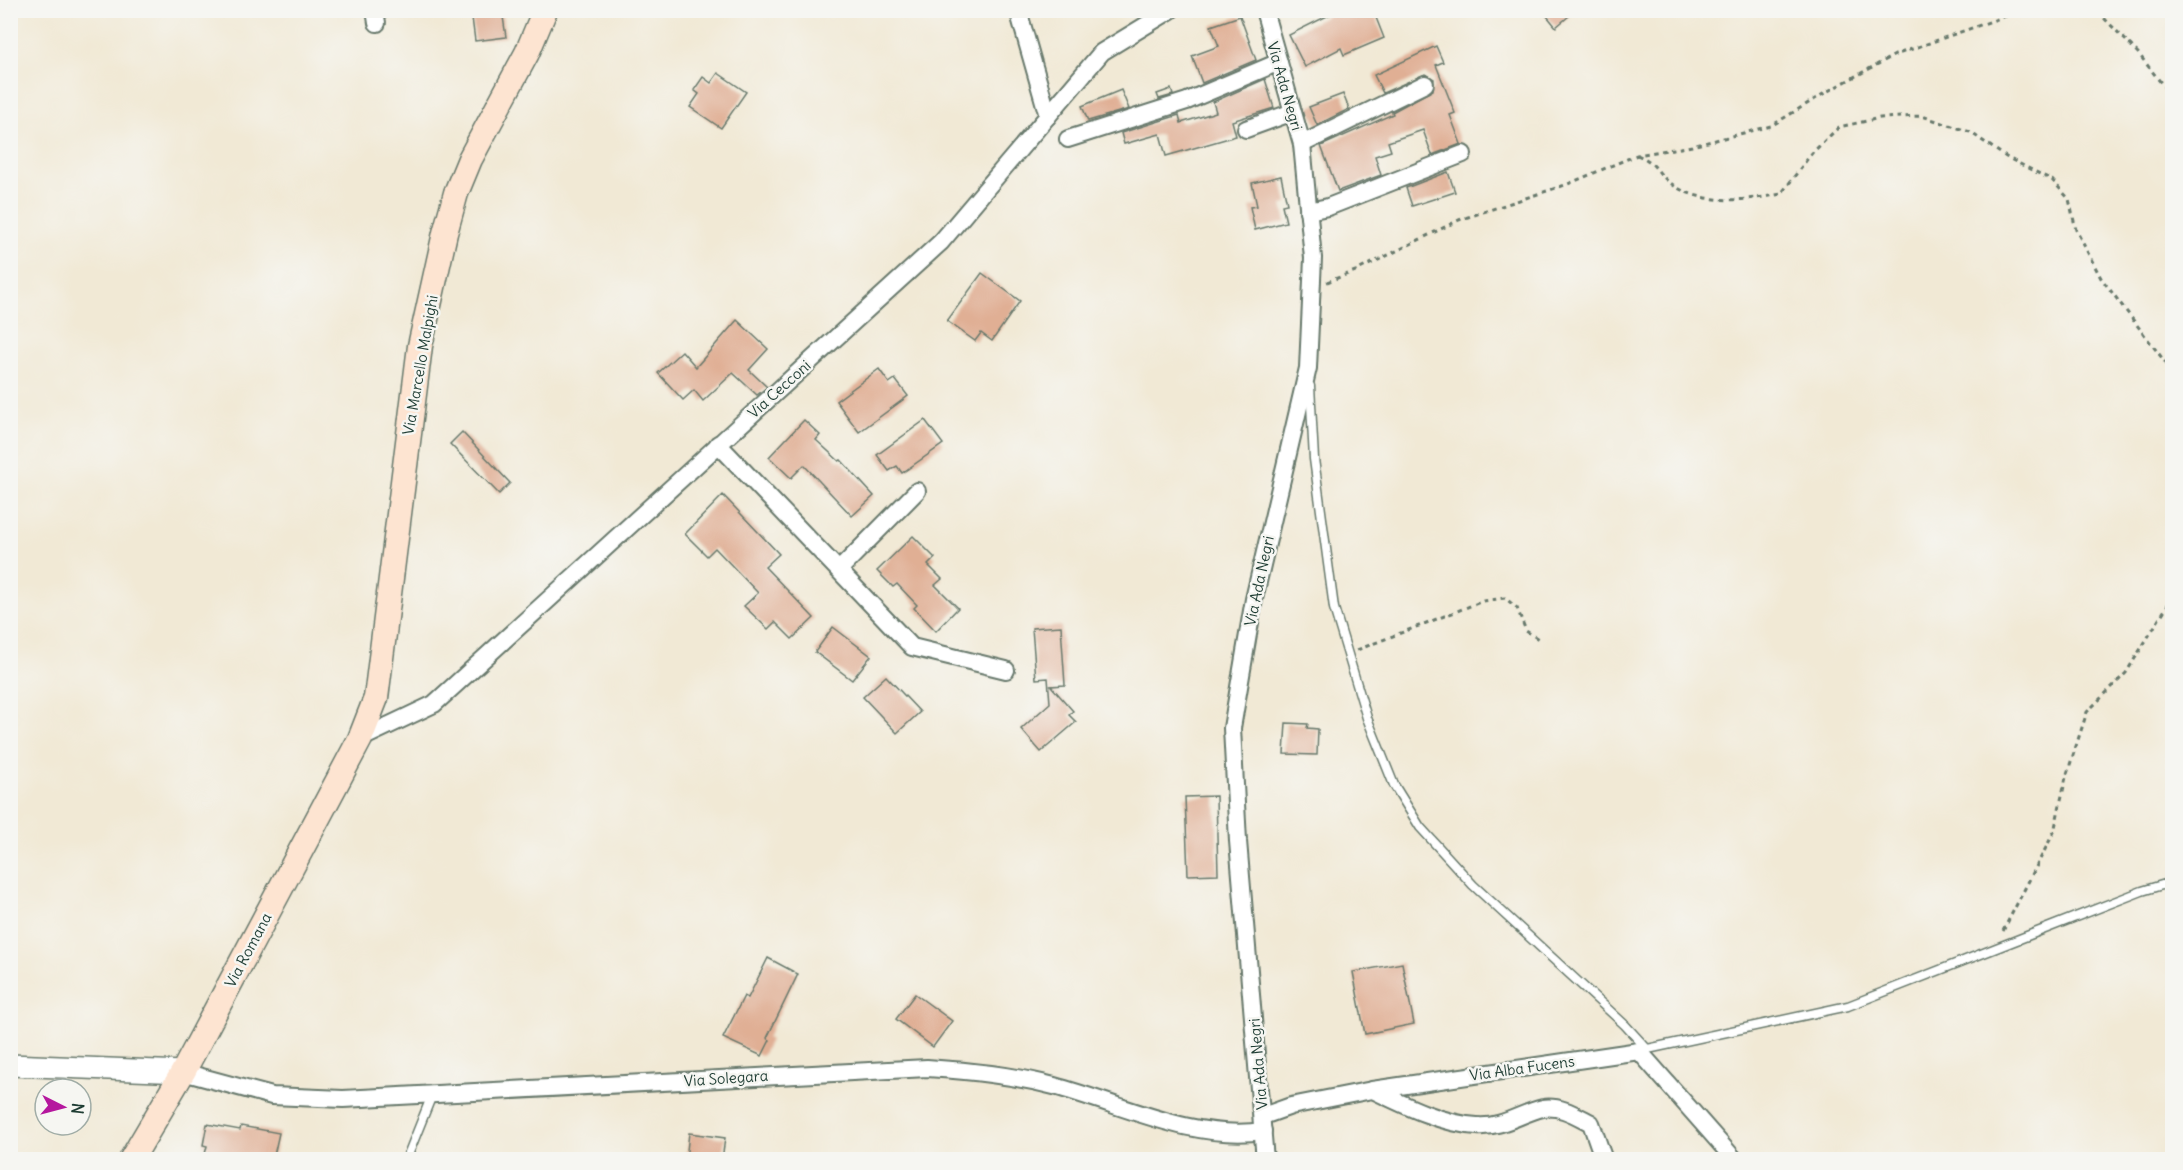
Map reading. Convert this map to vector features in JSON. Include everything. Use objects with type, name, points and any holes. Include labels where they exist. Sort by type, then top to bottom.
[{"type":"main road","name":"Via Marcello Malpighi","points":[[360,739],[376,698],[420,346],[445,233],[456,193],[470,159],[527,53],[545,10]]},
{"type":"main road","name":"Via Romana","points":[[131,1160],[183,1072],[360,739]]},
{"type":"street","points":[[1018,10],[1048,116]]},
{"type":"street","name":"Via Cecconi","points":[[360,739],[434,704],[941,242],[1102,52],[1171,10]]},
{"type":"street","name":"Via Ada Negri","points":[[1264,10],[1302,144],[1312,258],[1308,368],[1254,599],[1232,728],[1238,841],[1265,1160]]},
{"type":"street","points":[[1068,140],[1187,101],[1279,62]]},
{"type":"street","points":[[1302,144],[1425,84]]},
{"type":"street","points":[[1246,129],[1293,112]]},
{"type":"street","points":[[1308,211],[1328,207],[1462,154]]},
{"type":"street","points":[[718,444],[912,647],[1006,670]]},
{"type":"street","points":[[839,570],[917,491]]},
{"type":"street","points":[[1643,1050],[1735,1160]]},
{"type":"street","name":"Via Alba Fucens","points":[[1263,1124],[1291,1106],[1372,1090],[1643,1050]]},
{"type":"street","points":[[10,1065],[183,1072]]},
{"type":"street","name":"Via Solegara","points":[[183,1072],[272,1096],[343,1099],[927,1068],[991,1072],[1054,1086],[1159,1120],[1236,1135],[1263,1124]]},
{"type":"street","points":[[1372,1090],[1434,1116],[1477,1126],[1509,1122],[1544,1108],[1569,1111],[1591,1123],[1604,1160]]},
{"type":"lane","points":[[1308,368],[1314,459],[1334,608],[1367,718],[1394,785],[1420,827],[1473,885],[1625,1025],[1643,1050],[1848,1006],[2142,891],[2172,882]]},
{"type":"lane","points":[[406,1160],[432,1095]]},
{"type":"path","points":[[1311,288],[1358,270],[1458,220],[1568,184],[1637,155],[1692,146],[1771,126],[1828,91],[1895,55],[2023,10]]},
{"type":"path","points":[[2101,10],[2103,17],[2138,53],[2172,97]]},
{"type":"path","points":[[1637,155],[1652,161],[1667,181],[1688,194],[1718,199],[1751,200],[1781,194],[1812,153],[1839,127],[1880,118],[1922,116],[1970,132],[2006,157],[2052,180],[2069,199],[2076,230],[2101,279],[2172,371]]},
{"type":"path","points":[[1347,654],[1483,601],[1505,598],[1517,608],[1527,631],[1540,640]]},
{"type":"path","points":[[1994,949],[2054,832],[2066,777],[2087,712],[2126,673],[2172,598]]},
{"type":"building","points":[[471,10],[502,10],[506,37],[475,41]]},
{"type":"building","points":[[1339,10],[1373,10],[1384,38],[1344,55],[1341,48],[1305,67],[1289,35]]},
{"type":"building","points":[[1542,10],[1576,10],[1556,27]]},
{"type":"building","points":[[1240,16],[1256,60],[1202,83],[1192,56],[1219,46],[1211,26]]},
{"type":"building","points":[[1436,46],[1443,62],[1436,65],[1455,113],[1450,115],[1461,144],[1432,155],[1423,130],[1388,142],[1391,151],[1375,156],[1381,175],[1338,191],[1321,146],[1393,114],[1392,112],[1433,90],[1434,79],[1425,74],[1383,93],[1374,75]]},
{"type":"building","points":[[718,73],[746,92],[721,128],[690,107],[699,94],[694,90],[703,77],[711,83]]},
{"type":"building","points":[[1265,79],[1274,108],[1232,121],[1236,136],[1166,156],[1160,134],[1124,144],[1121,133],[1179,115],[1181,123],[1216,112],[1213,102]]},
{"type":"building","points":[[1171,89],[1173,95],[1159,99],[1157,94]]},
{"type":"building","points":[[1121,90],[1129,109],[1088,121],[1082,106]]},
{"type":"building","points":[[1343,94],[1349,109],[1317,125],[1309,107]]},
{"type":"building","points":[[1448,172],[1455,192],[1412,206],[1406,188]]},
{"type":"building","points":[[1281,176],[1287,204],[1282,205],[1286,222],[1255,230],[1250,207],[1257,206],[1252,183]]},
{"type":"building","points":[[982,273],[1020,301],[992,341],[981,333],[975,341],[947,321]]},
{"type":"building","points":[[737,320],[768,349],[749,370],[767,387],[757,395],[733,373],[703,401],[694,390],[683,400],[658,373],[682,351],[696,367]]},
{"type":"building","points":[[879,369],[889,383],[895,379],[908,396],[859,432],[836,401]]},
{"type":"building","points":[[804,420],[820,435],[816,440],[839,461],[841,460],[874,496],[852,516],[804,465],[791,478],[769,457]]},
{"type":"building","points":[[925,420],[943,444],[902,473],[897,466],[889,471],[877,455]]},
{"type":"building","points":[[462,432],[510,483],[499,494],[450,444]]},
{"type":"building","points":[[723,495],[779,554],[765,567],[814,618],[792,639],[775,622],[768,629],[744,606],[758,593],[715,548],[707,556],[685,534]]},
{"type":"building","points":[[913,536],[935,558],[928,565],[942,579],[935,585],[958,608],[936,631],[914,608],[917,605],[897,584],[893,587],[877,571]]},
{"type":"building","points":[[1061,626],[1065,685],[1051,686],[1073,711],[1069,715],[1076,722],[1041,752],[1021,729],[1050,703],[1048,678],[1036,679],[1032,628]]},
{"type":"building","points":[[833,627],[871,656],[852,680],[815,652]]},
{"type":"building","points":[[886,676],[920,712],[897,733],[863,697]]},
{"type":"building","points":[[1286,723],[1308,724],[1307,728],[1318,729],[1317,755],[1284,754]]},
{"type":"building","points":[[1216,796],[1218,874],[1188,875],[1185,797]]},
{"type":"building","points":[[768,958],[798,974],[767,1038],[770,1040],[762,1056],[723,1038],[744,996],[748,998]]},
{"type":"building","points":[[1402,963],[1414,1024],[1365,1034],[1353,972]]},
{"type":"building","points":[[915,994],[952,1021],[933,1047],[896,1019]]},
{"type":"building","points":[[207,1124],[240,1130],[241,1126],[279,1133],[273,1160],[235,1160],[205,1154],[207,1146],[203,1145]]},
{"type":"building","points":[[689,1133],[725,1138],[722,1160],[686,1160]]}]
